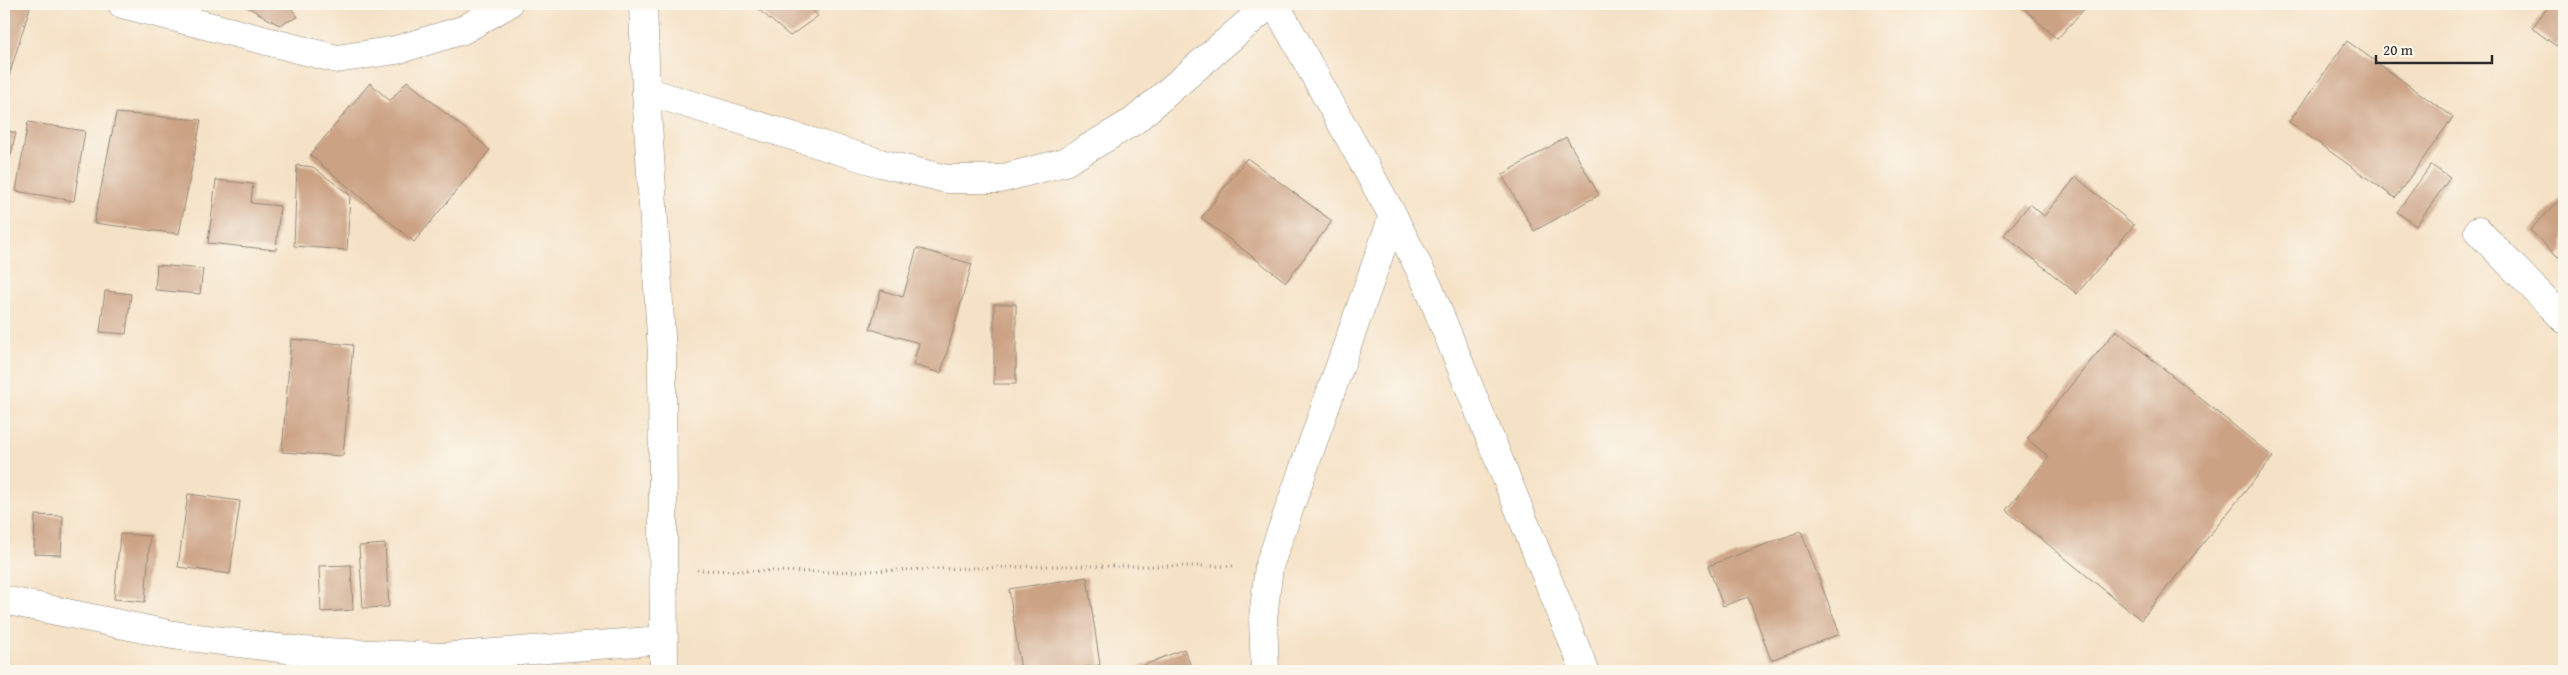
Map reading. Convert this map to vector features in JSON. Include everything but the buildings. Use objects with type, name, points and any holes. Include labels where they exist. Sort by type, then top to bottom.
[{"type":"street","points":[[122,4],[337,59],[396,50],[463,30],[508,4]]},
{"type":"street","points":[[643,4],[646,91],[662,353],[664,671]]},
{"type":"street","points":[[646,91],[880,163],[947,179],[1000,179],[1065,162],[1134,122],[1270,4]]},
{"type":"street","points":[[1275,4],[1393,216],[1428,286],[1585,671]]},
{"type":"street","points":[[1265,671],[1263,619],[1269,566],[1393,216]]},
{"type":"street","points":[[2478,231],[2564,319]]},
{"type":"street","points":[[4,600],[173,635],[304,651],[442,657],[663,640]]},
{"type":"path","points":[[662,569],[825,572],[1047,566],[1269,566]]}]
